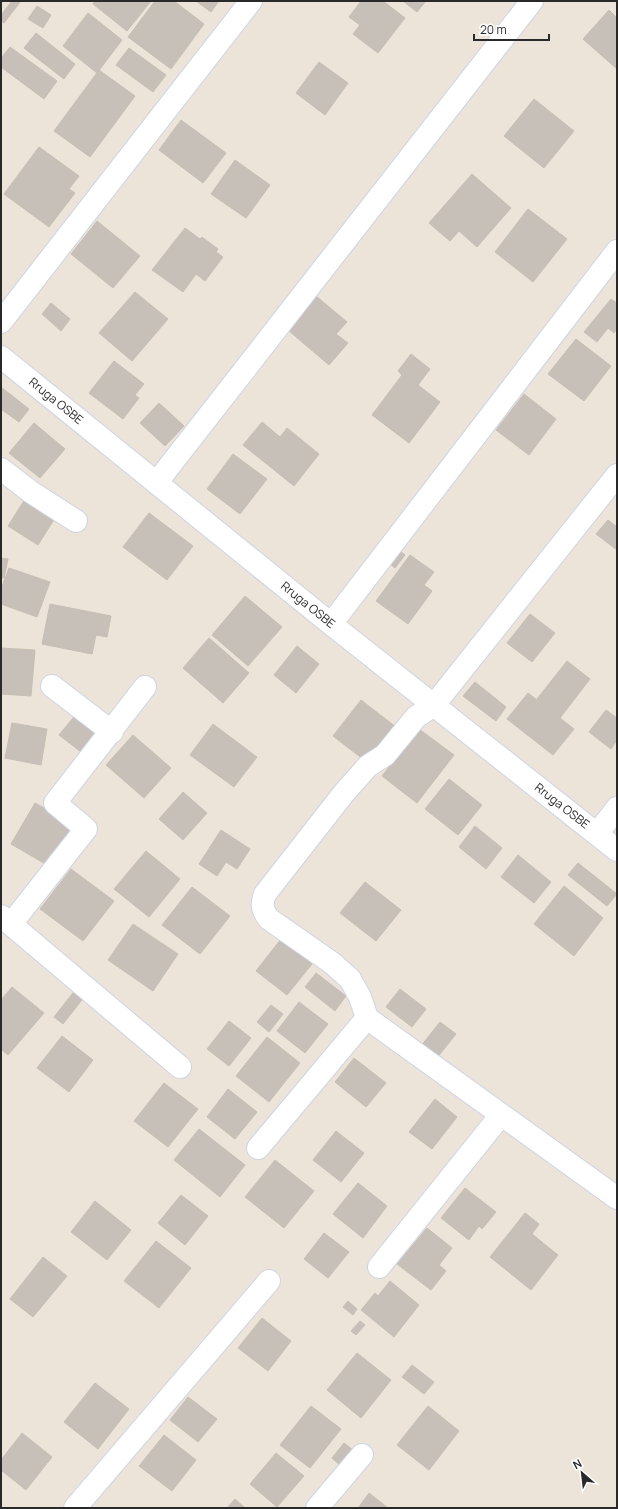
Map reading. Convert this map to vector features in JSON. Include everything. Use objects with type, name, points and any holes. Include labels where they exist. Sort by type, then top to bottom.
[{"type":"street","points":[[1,322],[251,1]]},
{"type":"street","points":[[158,482],[532,1]]},
{"type":"street","points":[[331,624],[617,251]]},
{"type":"street","name":"Rruga OSBE","points":[[1,357],[158,482],[331,624],[617,850]]},
{"type":"street","points":[[1,469],[31,492],[76,521]]},
{"type":"street","points":[[617,475],[434,705],[416,717],[384,755],[368,766],[344,793],[265,894],[262,902],[263,912],[269,919],[332,963],[350,978],[360,997],[367,1018],[617,1198]]},
{"type":"street","points":[[52,686],[112,732]]},
{"type":"street","points":[[145,687],[112,732],[55,803],[86,829],[6,920],[180,1067]]},
{"type":"street","points":[[597,834],[617,808]]},
{"type":"street","points":[[258,1148],[367,1018]]},
{"type":"street","points":[[380,1267],[501,1115]]},
{"type":"street","points":[[75,1508],[269,1281]]},
{"type":"street","points":[[317,1508],[362,1456]]},
{"type":"building","points":[[12,1],[21,1],[4,23],[1,21],[1,15]]},
{"type":"building","points":[[95,1],[151,1],[127,31],[93,4]]},
{"type":"building","points":[[155,1],[174,1],[204,24],[171,69],[128,37]]},
{"type":"building","points":[[196,1],[219,1],[211,12]]},
{"type":"building","points":[[361,1],[383,1],[405,18],[378,53],[353,34],[360,25],[349,17]]},
{"type":"building","points":[[403,1],[426,1],[417,12]]},
{"type":"building","points":[[37,6],[51,15],[43,28],[28,19]]},
{"type":"building","points":[[609,10],[617,18],[617,69],[583,39]]},
{"type":"building","points":[[88,13],[122,40],[97,73],[63,46]]},
{"type":"building","points":[[36,33],[75,64],[64,79],[24,48]]},
{"type":"building","points":[[10,47],[57,81],[44,99],[1,67],[1,58]]},
{"type":"building","points":[[129,48],[166,75],[153,92],[116,65]]},
{"type":"building","points":[[319,62],[348,83],[325,115],[296,93]]},
{"type":"building","points":[[99,70],[135,96],[90,157],[54,131]]},
{"type":"building","points":[[534,99],[574,131],[544,168],[504,136]]},
{"type":"building","points":[[181,120],[226,153],[203,183],[159,150]]},
{"type":"building","points":[[39,147],[79,176],[69,189],[75,193],[49,227],[4,194]]},
{"type":"building","points":[[235,160],[270,185],[246,218],[211,194]]},
{"type":"building","points":[[472,174],[511,208],[477,247],[459,231],[450,241],[429,223]]},
{"type":"building","points":[[528,209],[567,239],[533,282],[495,252]]},
{"type":"building","points":[[97,221],[140,256],[113,288],[71,254]]},
{"type":"building","points":[[185,228],[200,239],[202,237],[218,249],[216,252],[223,257],[205,281],[196,274],[183,292],[152,270]]},
{"type":"building","points":[[135,292],[168,319],[132,361],[99,333]]},
{"type":"building","points":[[316,296],[347,322],[336,334],[348,343],[329,365],[288,330]]},
{"type":"building","points":[[611,299],[617,303],[617,328],[614,333],[608,328],[597,342],[584,332]]},
{"type":"building","points":[[51,303],[70,319],[61,331],[42,314]]},
{"type":"building","points":[[576,339],[611,366],[584,401],[548,374]]},
{"type":"building","points":[[411,354],[430,369],[418,385],[440,402],[409,443],[372,415],[402,375],[398,371]]},
{"type":"building","points":[[114,361],[144,384],[135,395],[139,398],[123,419],[89,393]]},
{"type":"building","points":[[1,387],[29,409],[19,422],[1,409]]},
{"type":"building","points":[[524,394],[556,419],[529,455],[496,430]]},
{"type":"building","points":[[159,403],[184,426],[165,446],[140,423]]},
{"type":"building","points":[[262,422],[280,437],[287,428],[319,454],[294,486],[243,445]]},
{"type":"building","points":[[34,423],[65,449],[40,478],[9,453]]},
{"type":"building","points":[[233,454],[267,479],[240,514],[207,489]]},
{"type":"building","points":[[25,499],[55,518],[38,545],[8,526]]},
{"type":"building","points":[[149,513],[193,546],[167,580],[123,547]]},
{"type":"building","points":[[608,520],[617,527],[617,550],[596,534]]},
{"type":"building","points":[[396,548],[405,555],[395,568],[387,561]]},
{"type":"building","points":[[410,555],[434,572],[424,585],[432,591],[408,624],[376,601]]},
{"type":"building","points":[[1,558],[8,559],[4,578],[1,578]]},
{"type":"building","points":[[9,568],[50,582],[37,617],[1,604],[1,589]]},
{"type":"building","points":[[245,596],[282,627],[248,666],[212,635]]},
{"type":"building","points":[[50,604],[111,616],[107,637],[96,635],[92,654],[42,644]]},
{"type":"building","points":[[530,614],[555,633],[532,662],[507,643]]},
{"type":"building","points":[[209,638],[249,673],[223,703],[183,668]]},
{"type":"building","points":[[297,646],[319,664],[296,693],[274,675]]},
{"type":"building","points":[[1,648],[35,650],[31,696],[1,694]]},
{"type":"building","points":[[567,661],[590,679],[560,718],[537,699]]},
{"type":"building","points":[[475,682],[506,707],[496,721],[463,696]]},
{"type":"building","points":[[528,693],[574,729],[553,755],[507,719]]},
{"type":"building","points":[[361,700],[396,727],[368,763],[333,736]]},
{"type":"building","points":[[606,710],[617,718],[617,740],[611,749],[589,732]]},
{"type":"building","points":[[78,712],[100,729],[81,752],[59,735]]},
{"type":"building","points":[[12,723],[47,729],[41,765],[5,758]]},
{"type":"building","points":[[213,724],[257,757],[234,787],[190,755]]},
{"type":"building","points":[[419,729],[454,755],[417,803],[382,776]]},
{"type":"building","points":[[133,735],[171,768],[144,798],[106,765]]},
{"type":"building","points":[[449,779],[482,805],[458,835],[425,809]]},
{"type":"building","points":[[183,792],[207,813],[183,840],[159,819]]},
{"type":"building","points":[[35,803],[73,824],[49,866],[11,844]]},
{"type":"building","points":[[475,826],[502,848],[486,869],[459,847]]},
{"type":"building","points":[[221,830],[250,849],[237,869],[226,862],[217,876],[199,864]]},
{"type":"building","points":[[146,851],[180,879],[149,917],[114,889]]},
{"type":"building","points":[[518,855],[551,882],[534,903],[501,877]]},
{"type":"building","points":[[578,863],[617,894],[607,906],[568,875]]},
{"type":"building","points":[[71,869],[114,901],[83,941],[40,909]]},
{"type":"building","points":[[365,882],[401,910],[376,941],[340,913]]},
{"type":"building","points":[[564,886],[603,918],[574,956],[534,924]]},
{"type":"building","points":[[192,887],[230,916],[200,954],[162,925]]},
{"type":"building","points":[[133,924],[178,954],[153,991],[108,960]]},
{"type":"building","points":[[281,939],[312,964],[287,995],[256,971]]},
{"type":"building","points":[[316,973],[346,996],[335,1011],[305,987]]},
{"type":"building","points":[[12,987],[44,1013],[8,1055],[1,1049],[1,1000]]},
{"type":"building","points":[[76,989],[85,996],[63,1024],[54,1017]]},
{"type":"building","points":[[400,989],[426,1009],[412,1027],[386,1007]]},
{"type":"building","points":[[299,1002],[328,1024],[305,1053],[277,1031]]},
{"type":"building","points":[[271,1005],[283,1014],[269,1032],[257,1022]]},
{"type":"building","points":[[229,1021],[251,1038],[229,1066],[207,1049]]},
{"type":"building","points":[[440,1022],[456,1034],[436,1059],[421,1046]]},
{"type":"building","points":[[62,1036],[93,1060],[69,1092],[37,1068]]},
{"type":"building","points":[[267,1037],[300,1063],[269,1102],[236,1076]]},
{"type":"building","points":[[354,1058],[386,1083],[366,1107],[335,1082]]},
{"type":"building","points":[[164,1083],[198,1109],[168,1147],[134,1121]]},
{"type":"building","points":[[228,1089],[257,1112],[235,1139],[207,1117]]},
{"type":"building","points":[[435,1099],[457,1117],[432,1149],[409,1132]]},
{"type":"building","points":[[199,1129],[245,1165],[220,1197],[174,1160]]},
{"type":"building","points":[[336,1131],[364,1153],[341,1182],[313,1160]]},
{"type":"building","points":[[275,1160],[314,1191],[284,1228],[245,1197]]},
{"type":"building","points":[[358,1183],[387,1206],[363,1238],[333,1214]]},
{"type":"building","points":[[465,1188],[496,1212],[482,1229],[479,1226],[469,1240],[441,1218]]},
{"type":"building","points":[[181,1195],[208,1216],[185,1245],[158,1223]]},
{"type":"building","points":[[95,1201],[131,1230],[107,1260],[71,1232]]},
{"type":"building","points":[[525,1213],[539,1224],[532,1234],[558,1255],[531,1290],[490,1257]]},
{"type":"building","points":[[427,1228],[452,1248],[439,1265],[446,1271],[431,1290],[397,1264]]},
{"type":"building","points":[[324,1233],[349,1252],[328,1278],[304,1259]]},
{"type":"building","points":[[156,1241],[191,1268],[159,1308],[124,1281]]},
{"type":"building","points":[[43,1257],[67,1276],[33,1317],[10,1299]]},
{"type":"building","points":[[390,1281],[419,1305],[394,1337],[361,1310],[375,1293],[378,1296]]},
{"type":"building","points":[[348,1301],[357,1309],[353,1315],[343,1307]]},
{"type":"building","points":[[262,1318],[291,1341],[268,1371],[238,1348]]},
{"type":"building","points":[[360,1321],[365,1325],[356,1335],[351,1331]]},
{"type":"building","points":[[357,1353],[391,1380],[361,1418],[327,1390]]},
{"type":"building","points":[[412,1365],[434,1382],[424,1394],[402,1377]]},
{"type":"building","points":[[95,1383],[129,1409],[98,1449],[64,1422]]},
{"type":"building","points":[[188,1397],[217,1419],[198,1442],[170,1420]]},
{"type":"building","points":[[311,1406],[341,1429],[310,1468],[280,1445]]},
{"type":"building","points":[[428,1406],[459,1431],[429,1470],[397,1445]]},
{"type":"building","points":[[22,1433],[52,1457],[26,1490],[1,1470],[1,1460]]},
{"type":"building","points":[[164,1435],[196,1460],[172,1491],[139,1466]]},
{"type":"building","points":[[344,1443],[353,1450],[341,1466],[332,1458]]},
{"type":"building","points":[[276,1453],[304,1476],[277,1507],[250,1484]]},
{"type":"building","points":[[369,1493],[388,1508],[358,1508]]},
{"type":"building","points":[[235,1499],[245,1508],[227,1508]]}]
